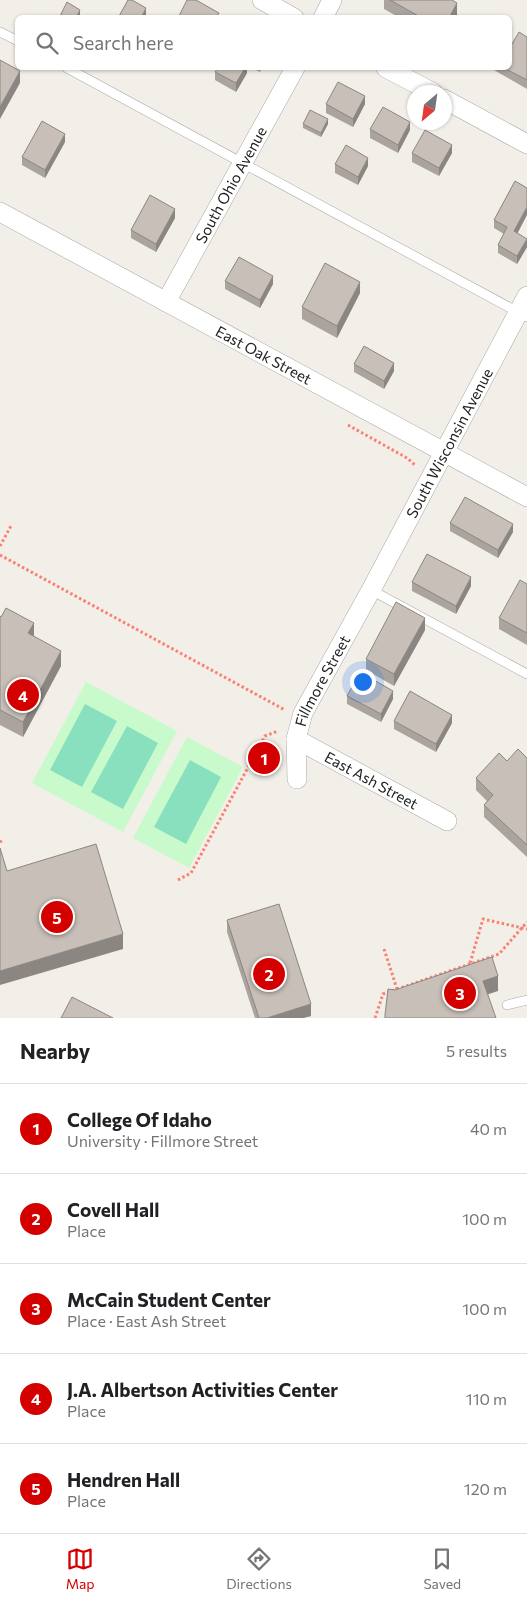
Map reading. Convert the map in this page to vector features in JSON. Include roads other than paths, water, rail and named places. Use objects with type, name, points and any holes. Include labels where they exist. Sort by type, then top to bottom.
[{"type":"street","points":[[262,0],[289,15]]},
{"type":"street","points":[[324,15],[332,0]]},
{"type":"street","name":"South Ohio Avenue","points":[[166,302],[294,70]]},
{"type":"street","points":[[390,70],[419,85]]},
{"type":"street","points":[[452,103],[527,144]]},
{"type":"street","name":"East Oak Street","points":[[0,212],[527,497]]},
{"type":"street","name":"South Wisconsin Avenue","points":[[371,590],[443,452],[524,308]]},
{"type":"street","name":"Fillmore Street","points":[[297,779],[296,738],[303,713],[371,590]]},
{"type":"street","name":"East Ash Street","points":[[296,738],[447,821]]},
{"type":"lane","points":[[0,32],[15,40]]},
{"type":"lane","points":[[71,70],[524,308]]},
{"type":"lane","points":[[371,590],[527,674]]},
{"type":"lane","points":[[507,1005],[527,1000]]},
{"type":"place","name":"J.A. Albertson Activities Center","points":[[23,695]]},
{"type":"place","name":"College Of Idaho","points":[[264,758]]},
{"type":"place","name":"Hendren Hall","points":[[57,917]]},
{"type":"place","name":"Covell Hall","points":[[269,974]]},
{"type":"place","name":"McCain Student Center","points":[[460,993]]}]
